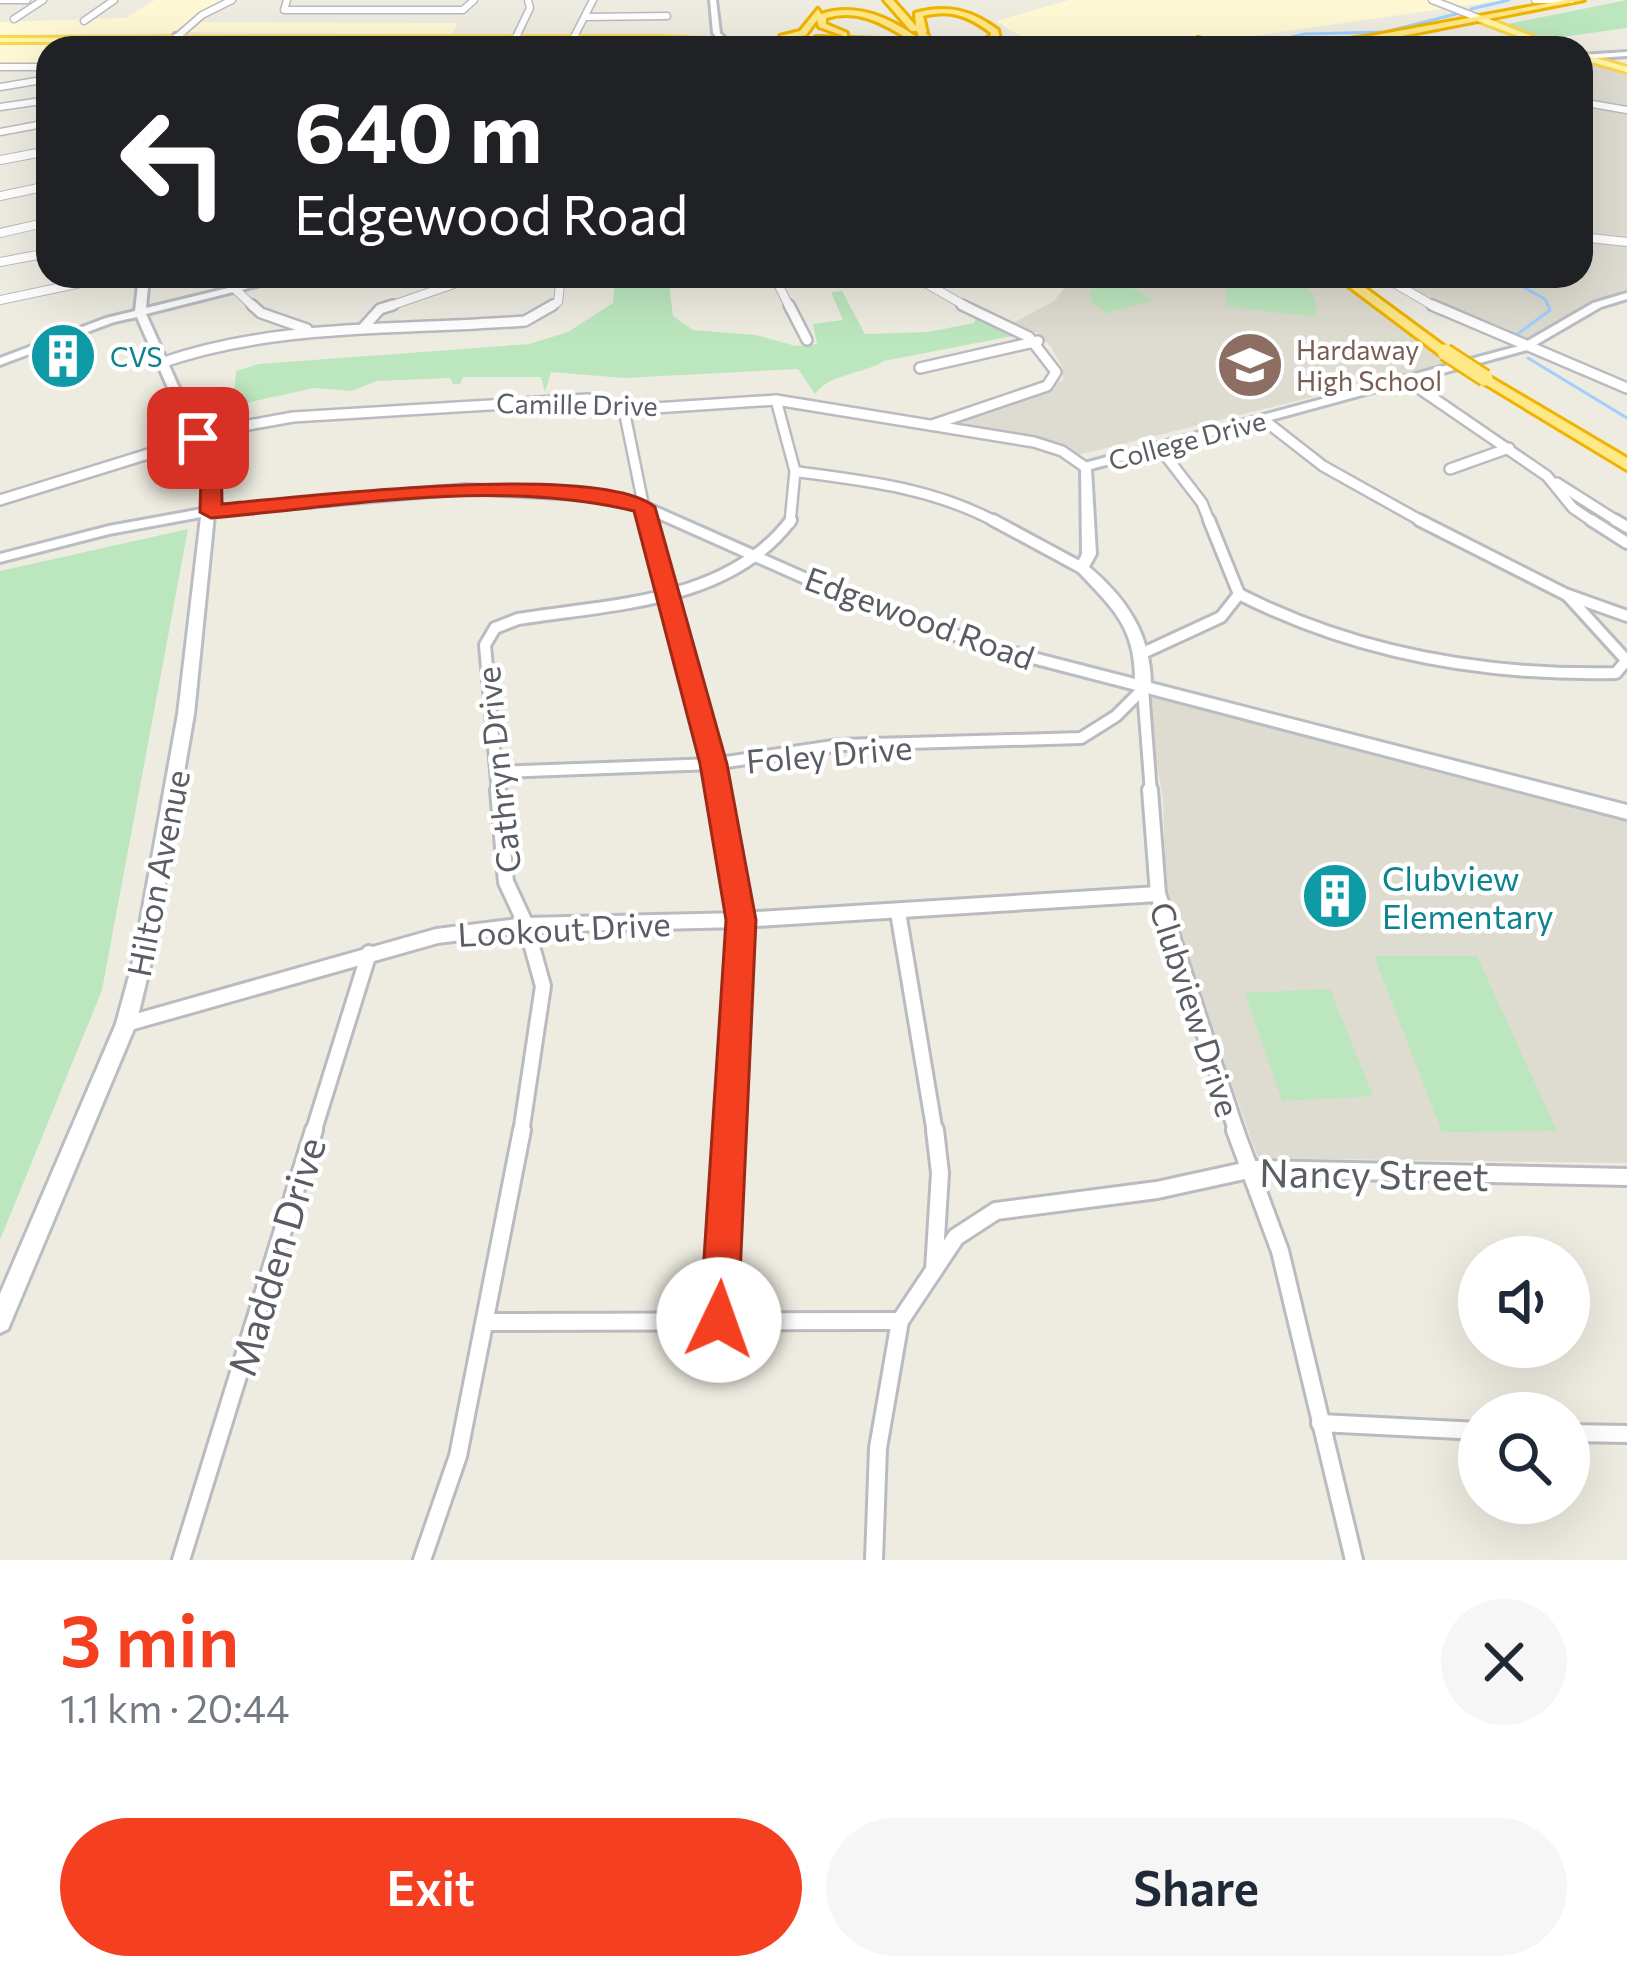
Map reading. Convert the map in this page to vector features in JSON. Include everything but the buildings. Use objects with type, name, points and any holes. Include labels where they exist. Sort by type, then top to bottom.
[{"type":"highway","points":[[789,36],[807,30],[813,15],[840,0]]},
{"type":"highway","points":[[878,0],[910,36]]},
{"type":"highway","points":[[888,0],[919,36]]},
{"type":"highway","points":[[936,0],[981,15],[1003,36]]},
{"type":"highway","points":[[1462,11],[1486,15],[1580,1]]},
{"type":"highway","points":[[1383,36],[1498,24],[1580,1]]},
{"type":"highway","points":[[1409,36],[1498,24],[1533,5]]},
{"type":"highway","points":[[923,36],[918,15],[947,9],[974,16],[997,36]]},
{"type":"highway","points":[[1462,11],[1466,18],[1462,26]]},
{"type":"highway","points":[[849,36],[822,25],[821,16],[867,13],[910,36]]},
{"type":"highway","points":[[807,30],[814,36]]},
{"type":"highway","points":[[1359,288],[1627,465]]},
{"type":"highway","points":[[1373,288],[1451,350]]},
{"type":"highway","points":[[1490,376],[1627,454]]},
{"type":"main road","points":[[1498,24],[1528,36]]},
{"type":"main road","points":[[0,38],[36,39]]},
{"type":"main road","points":[[0,38],[36,39]]},
{"type":"main road","points":[[1593,60],[1627,70]]},
{"type":"street","points":[[0,0],[27,0]]},
{"type":"street","points":[[14,20],[43,0]]},
{"type":"street","points":[[84,21],[114,0]]},
{"type":"street","points":[[179,36],[202,15],[232,0]]},
{"type":"street","points":[[287,0],[284,10],[468,9],[474,0]]},
{"type":"street","points":[[516,36],[530,8],[528,0]]},
{"type":"street","points":[[713,0],[721,36]]},
{"type":"street","points":[[1432,0],[1498,24]]},
{"type":"street","points":[[580,36],[596,2]]},
{"type":"street","points":[[586,17],[667,16]]},
{"type":"street","points":[[1593,56],[1627,54]]},
{"type":"street","points":[[0,67],[36,67]]},
{"type":"street","points":[[0,87],[36,81]]},
{"type":"street","points":[[0,107],[36,102]]},
{"type":"street","points":[[2,134],[20,104]]},
{"type":"street","points":[[1593,104],[1627,110]]},
{"type":"street","points":[[2,134],[36,126]]},
{"type":"street","points":[[0,160],[36,153]]},
{"type":"street","points":[[0,196],[36,188]]},
{"type":"street","points":[[0,232],[36,224]]},
{"type":"street","points":[[1593,238],[1627,242]]},
{"type":"street","points":[[0,262],[36,255]]},
{"type":"street","points":[[0,300],[57,288]]},
{"type":"street","points":[[141,309],[144,288]]},
{"type":"street","points":[[0,358],[141,309],[230,288]]},
{"type":"street","points":[[141,309],[240,288]]},
{"type":"street","points":[[363,328],[380,309],[442,288]]},
{"type":"street","points":[[161,363],[214,346],[270,337],[525,321],[559,302],[560,288]]},
{"type":"street","points":[[779,288],[807,340]]},
{"type":"street","points":[[929,425],[1047,386],[1056,372],[1039,340],[933,288]]},
{"type":"street","points":[[1403,288],[1453,317],[1627,388]]},
{"type":"street","points":[[236,289],[246,303],[282,323],[326,333]]},
{"type":"street","name":"College Drive","points":[[1085,466],[1523,348],[1597,305],[1627,296]]},
{"type":"street","name":"Hilton Avenue","points":[[0,1321],[126,1024],[143,958],[186,714],[212,476],[141,309]]},
{"type":"street","points":[[270,337],[282,323]]},
{"type":"street","points":[[920,368],[1039,340]]},
{"type":"street","points":[[1407,380],[1627,527]]},
{"type":"street","name":"Camille Drive","points":[[0,500],[198,438],[292,417],[588,399],[624,410],[776,400],[1034,442],[1062,451],[1085,466]]},
{"type":"street","points":[[776,400],[781,429],[799,472],[887,483],[964,504],[1082,568],[1089,554],[1085,466]]},
{"type":"street","points":[[624,410],[644,507],[713,764],[741,920],[719,1320]]},
{"type":"street","points":[[1264,420],[1323,466],[1381,500],[1567,595],[1627,616]]},
{"type":"street","points":[[1160,446],[1202,503],[1238,594],[1274,614],[1345,636],[1528,674],[1616,673],[1627,661],[1567,595]]},
{"type":"street","points":[[1450,469],[1509,448]]},
{"type":"street","name":"Cathryn Drive","points":[[422,1560],[458,1456],[535,1063],[543,986],[526,925],[506,882],[485,645],[495,628],[518,619],[669,597],[715,581],[790,523],[799,472]]},
{"type":"street","points":[[1547,476],[1573,508],[1627,543]]},
{"type":"street","name":"Edgewood Road","points":[[0,558],[126,526],[211,512],[466,489],[596,496],[644,507],[927,626],[1143,689],[1627,812]]},
{"type":"street","name":"Clubview Drive","points":[[1082,568],[1129,614],[1143,652],[1158,894],[1230,1119],[1253,1169],[1280,1251],[1354,1560]]},
{"type":"street","points":[[1143,652],[1221,617],[1238,594]]},
{"type":"street","name":"Foley Drive","points":[[498,772],[713,764],[840,745],[1081,738],[1116,716],[1143,689]]},
{"type":"street","name":"Lookout Drive","points":[[126,1024],[436,936],[526,925],[898,913],[1158,894]]},
{"type":"street","points":[[898,913],[927,1067],[940,1173],[934,1270]]},
{"type":"street","name":"Madden Drive","points":[[181,1560],[370,953]]},
{"type":"street","name":"Nancy Street","points":[[900,1321],[956,1237],[996,1211],[1157,1190],[1253,1169],[1627,1178]]},
{"type":"street","points":[[485,1322],[900,1321],[878,1448],[874,1560]]},
{"type":"street","points":[[1320,1423],[1458,1430]]},
{"type":"street","points":[[1590,1433],[1627,1434]]},
{"type":"shaded area","points":[[155,0],[224,0],[172,33],[0,35],[0,22],[126,18]]},
{"type":"shaded area","points":[[1069,0],[1505,0],[1252,36],[1020,36],[996,21]]},
{"type":"shaded area","points":[[197,22],[458,23],[452,34],[186,32]]},
{"type":"shaded area","points":[[0,42],[36,42],[36,66],[0,66]]},
{"type":"shaded area","points":[[1593,63],[1627,72],[1627,293],[1592,303],[1520,342],[1406,288],[1593,288]]},
{"type":"shaded area","name":"Hardaway High School","points":[[1064,288],[1349,288],[1449,363],[1078,455],[1051,440],[952,422],[1063,380],[1063,368],[1051,347],[1039,334],[1015,322],[1054,301]]},
{"type":"shaded area","points":[[1150,697],[1627,818],[1627,1163],[1258,1158],[1166,900],[1163,799]]},
{"type":"green space","points":[[1627,0],[1627,28],[1539,36],[1508,24]]},
{"type":"green space","points":[[614,288],[670,288],[673,316],[693,330],[756,335],[796,346],[817,344],[813,324],[843,320],[831,292],[842,291],[865,334],[928,332],[974,323],[977,316],[1014,330],[1013,336],[884,361],[829,382],[815,394],[798,369],[624,378],[551,372],[545,392],[541,377],[463,377],[460,384],[453,384],[450,378],[377,381],[351,391],[314,388],[233,406],[236,371],[259,364],[529,344],[568,332],[613,303]]},
{"type":"green space","points":[[1134,288],[1153,300],[1106,313],[1091,301],[1090,291]]},
{"type":"green space","points":[[1227,288],[1306,288],[1314,295],[1317,317],[1226,306]]},
{"type":"green space","points":[[188,529],[102,990],[0,1240],[0,571]]},
{"type":"green space","points":[[1374,956],[1477,956],[1557,1131],[1442,1132]]},
{"type":"green space","points":[[1330,989],[1373,1096],[1282,1101],[1245,993]]},
{"type":"waterway","points":[[1471,9],[1509,0]]},
{"type":"waterway","points":[[1296,36],[1385,32],[1456,14]]},
{"type":"waterway","points":[[1515,336],[1550,310],[1545,299],[1525,288]]},
{"type":"waterway","points":[[1528,358],[1627,418]]},
{"type":"place","name":"CVS","points":[[63,356]]},
{"type":"place","name":"Hardaway High School","points":[[1250,365]]},
{"type":"place","name":"Clubview Elementary","points":[[1335,896]]},
{"type":"route","points":[[198,438],[212,476],[211,512],[466,489],[596,496],[644,507],[713,764],[741,920],[719,1320]]}]
